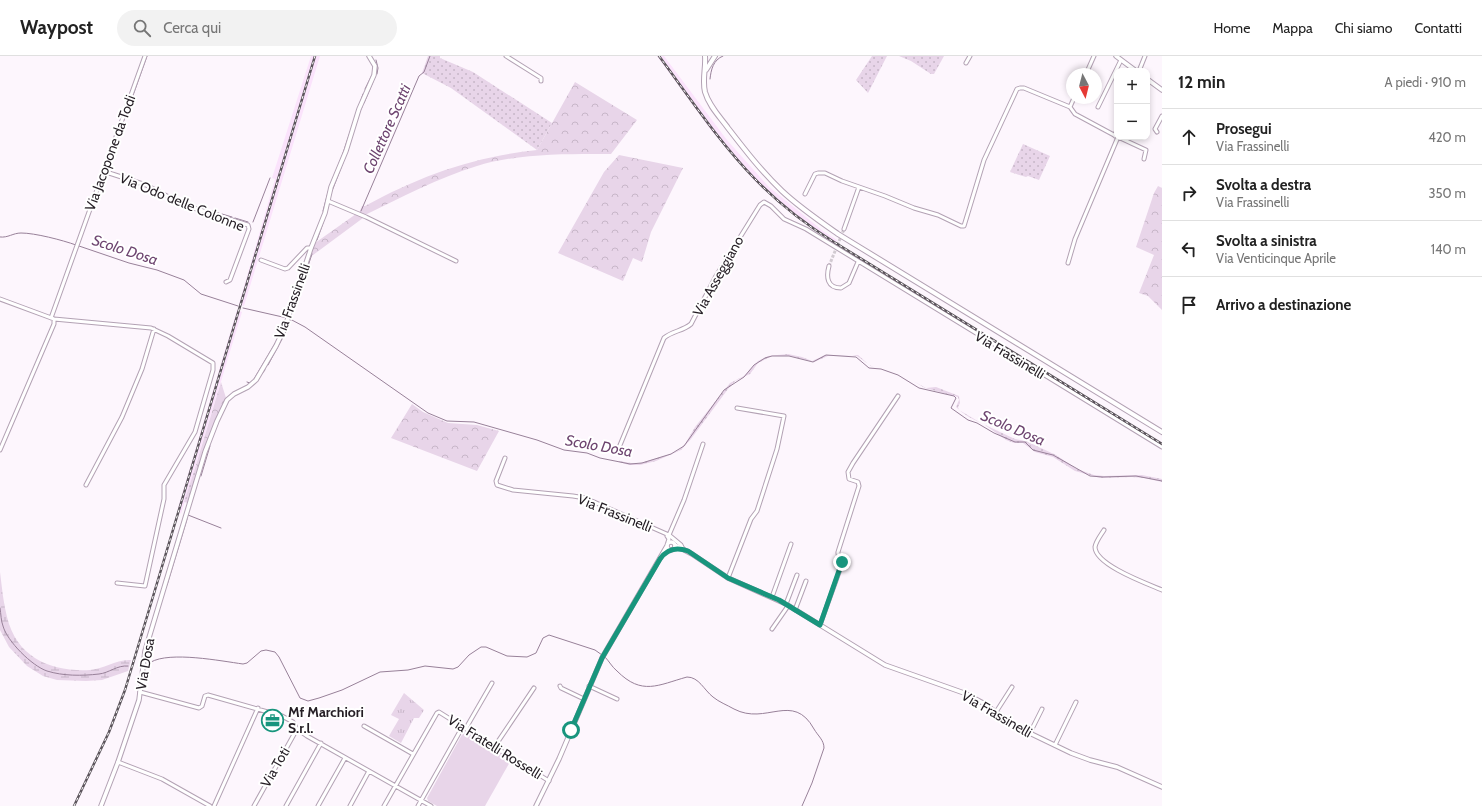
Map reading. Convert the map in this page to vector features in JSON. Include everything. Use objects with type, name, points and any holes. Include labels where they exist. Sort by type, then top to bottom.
[{"type":"main road","points":[[705,56],[704,88],[712,107],[762,170],[782,191],[800,206],[838,234],[1162,432]]},
{"type":"main road","points":[[705,73],[715,56]]},
{"type":"street","name":"Via Jacopone da Todi","points":[[0,450],[54,324],[53,319],[78,243],[145,56]]},
{"type":"street","name":"Via Frassinelli","points":[[185,520],[206,452],[224,405],[230,397],[251,385],[256,380],[276,346],[288,320],[359,109],[374,75],[375,66],[369,56]]},
{"type":"street","points":[[506,56],[541,78],[541,81]]},
{"type":"street","points":[[966,62],[970,56]]},
{"type":"street","points":[[1089,68],[1094,56]]},
{"type":"street","points":[[1116,56],[1133,68]]},
{"type":"street","points":[[1139,68],[1145,56]]},
{"type":"street","points":[[1098,107],[1121,60]]},
{"type":"street","points":[[1150,81],[1162,90]]},
{"type":"street","points":[[805,194],[813,176],[818,173],[825,173],[964,226],[984,160],[1017,89],[1020,88],[1024,88],[1070,107],[1075,114],[1114,135]]},
{"type":"street","points":[[1157,132],[1155,130],[1162,116]]},
{"type":"street","points":[[1068,263],[1114,140]]},
{"type":"street","points":[[1125,140],[1146,150],[1144,159]]},
{"type":"street","name":"Via Odo delle Colonne","points":[[103,171],[146,185],[184,205],[248,225],[249,229],[230,280],[226,282]]},
{"type":"street","points":[[844,229],[860,187]]},
{"type":"street","points":[[328,201],[456,261]]},
{"type":"street","name":"Via Frassinelli","points":[[764,202],[771,206],[784,219],[806,229],[1162,447]]},
{"type":"street","name":"Via Asseggiano","points":[[618,450],[664,338],[671,333],[684,329],[691,324],[732,250],[760,205],[764,202]]},
{"type":"street","points":[[261,260],[285,269],[288,268],[306,248],[311,248]]},
{"type":"street","points":[[829,266],[827,277],[829,282],[833,286],[841,288],[849,283],[858,262]]},
{"type":"street","points":[[0,299],[53,319],[141,326],[154,329],[213,363],[213,370],[195,432],[164,485],[164,496],[145,586],[117,583]]},
{"type":"street","points":[[86,485],[122,417],[142,369],[154,329]]},
{"type":"street","points":[[820,625],[842,564],[842,560],[838,555],[838,552],[859,486],[858,482],[849,479],[848,472],[898,396]]},
{"type":"street","points":[[728,578],[750,519],[757,511],[776,449],[784,416],[737,408]]},
{"type":"street","name":"Via Frassinelli","points":[[668,535],[684,500],[703,444]]},
{"type":"street","name":"Via Frassinelli","points":[[505,458],[496,481],[497,485],[513,490],[585,498],[607,507],[668,535],[681,545],[682,549],[728,578],[787,605],[886,665],[964,693],[979,700],[1017,727],[1030,734],[1090,760],[1117,767],[1162,787]]},
{"type":"street","name":"Via Dosa","points":[[101,806],[118,762],[140,692],[145,651],[185,520]]},
{"type":"street","points":[[1104,530],[1096,544],[1096,552],[1103,559],[1125,574],[1162,590]]},
{"type":"street","name":"Via Frassinelli","points":[[668,535],[672,538],[671,546]]},
{"type":"street","points":[[772,597],[791,544]]},
{"type":"street","points":[[536,806],[549,781],[602,658],[663,554],[671,546],[682,549]]},
{"type":"street","points":[[772,629],[787,605],[797,575]]},
{"type":"street","points":[[795,610],[806,581]]},
{"type":"street","points":[[418,806],[492,683]]},
{"type":"street","points":[[560,686],[561,688],[584,699]]},
{"type":"street","points":[[589,686],[617,699]]},
{"type":"street","points":[[996,712],[1012,687]]},
{"type":"street","points":[[495,746],[534,688]]},
{"type":"street","points":[[140,692],[199,708],[202,706],[205,696],[208,695],[282,716],[293,722],[297,729],[321,744],[431,806]]},
{"type":"street","points":[[1055,745],[1076,702]]},
{"type":"street","points":[[214,806],[258,708]]},
{"type":"street","points":[[1030,734],[1042,709]]},
{"type":"street","name":"Via Fratelli Rosselli","points":[[413,754],[437,713],[441,713],[549,781]]},
{"type":"street","points":[[364,726],[413,754],[384,806]]},
{"type":"street","name":"Via Toti","points":[[254,806],[297,729]]},
{"type":"street","points":[[286,806],[321,744]]},
{"type":"street","points":[[318,806],[345,758]]},
{"type":"street","points":[[118,762],[162,779],[210,806]]},
{"type":"street","points":[[350,806],[369,771]]},
{"type":"shaded area","points":[[311,56],[320,56],[244,306],[239,304],[275,179],[272,178]]},
{"type":"shaded area","points":[[657,56],[664,56],[727,140],[768,186],[823,231],[837,240],[835,245],[781,205],[755,181],[711,130]]},
{"type":"shaded area","points":[[237,310],[242,312],[181,514],[178,508]]},
{"type":"green space","points":[[428,56],[440,56],[440,58],[473,72],[552,123],[537,150],[451,88],[422,73]]},
{"type":"green space","points":[[872,56],[887,56],[868,93],[856,80]]},
{"type":"green space","points":[[899,56],[944,56],[934,74],[931,74],[911,61]]},
{"type":"green space","points":[[575,82],[637,120],[611,154],[527,156],[493,162],[448,176],[365,215],[359,213],[362,206],[365,206],[407,185],[448,169],[491,157],[537,150]]},
{"type":"green space","points":[[1023,144],[1050,156],[1039,180],[1010,172]]},
{"type":"green space","points":[[619,155],[683,168],[651,232],[642,262],[633,258],[623,281],[558,253],[604,172]]},
{"type":"green space","points":[[1158,186],[1162,188],[1162,310],[1148,296],[1139,293],[1154,255],[1136,247],[1154,193]]},
{"type":"green space","points":[[356,214],[363,218],[309,258],[315,243]]},
{"type":"green space","points":[[788,354],[812,361],[825,355],[852,355],[828,356],[814,362],[790,356],[772,356],[758,363],[750,374],[735,381],[681,450],[656,461],[640,465],[629,465],[619,462],[637,464],[671,454],[679,450],[730,383],[744,376],[758,361],[768,356]]},
{"type":"green space","points":[[852,355],[858,355],[867,363],[857,356]]},
{"type":"green space","points":[[913,381],[926,388],[936,387],[959,396],[960,403],[958,407],[959,410],[956,407],[959,400],[958,397],[925,388]]},
{"type":"green space","points":[[221,382],[226,398],[215,421],[198,470],[196,465]]},
{"type":"green space","points":[[412,404],[423,412],[448,423],[477,425],[499,431],[477,471],[391,438]]},
{"type":"green space","points":[[985,425],[1015,439],[1026,441],[1056,455],[1077,469],[1094,475],[1142,475],[1162,479],[1162,482],[1132,477],[1100,478],[1075,471],[1053,457],[1035,452],[1023,443],[1014,443],[1006,440]]},
{"type":"green space","points":[[196,465],[198,470],[188,503],[184,502]]},
{"type":"green space","points":[[0,572],[7,617],[12,631],[19,643],[27,652],[38,660],[49,665],[76,670],[90,670],[120,661],[131,660],[128,671],[102,680],[57,680],[43,676],[27,666],[9,647],[0,630]]},
{"type":"green space","points":[[404,693],[424,710],[419,718],[414,718],[401,743],[389,736],[399,719],[391,715]]},
{"type":"green space","points":[[464,731],[477,737],[511,760],[485,806],[437,806],[428,801],[427,798]]},
{"type":"waterway","points":[[127,112],[147,56]]},
{"type":"waterway","name":"Collettore Scatti","points":[[361,211],[419,76],[424,72],[430,56]]},
{"type":"waterway","points":[[710,79],[715,63],[723,56]]},
{"type":"waterway","points":[[376,60],[378,68],[377,74]]},
{"type":"waterway","points":[[365,89],[372,75]]},
{"type":"waterway","points":[[364,103],[375,77]]},
{"type":"waterway","points":[[331,183],[342,156],[363,94]]},
{"type":"waterway","points":[[360,111],[362,107]]},
{"type":"waterway","points":[[123,123],[126,114]]},
{"type":"waterway","points":[[332,191],[346,155]]},
{"type":"waterway","points":[[253,222],[270,178]]},
{"type":"waterway","points":[[323,211],[330,185]]},
{"type":"waterway","points":[[194,206],[219,213]]},
{"type":"waterway","points":[[222,214],[232,217]]},
{"type":"waterway","points":[[235,218],[248,222]]},
{"type":"waterway","points":[[317,240],[323,223]]},
{"type":"waterway","name":"Scolo Dosa","points":[[0,237],[6,237],[18,233],[27,233],[76,245]]},
{"type":"waterway","name":"Scolo Dosa","points":[[79,246],[184,280],[201,294],[238,306]]},
{"type":"waterway","points":[[293,311],[312,254]]},
{"type":"waterway","name":"Scolo Dosa","points":[[243,308],[287,318]]},
{"type":"waterway","points":[[285,334],[291,318]]},
{"type":"waterway","name":"Scolo Dosa","points":[[290,319],[305,327],[428,413],[447,421],[474,422],[537,440],[564,450],[587,453],[600,458],[630,464],[642,463],[671,454],[684,446],[724,390],[744,377],[754,365],[765,358],[772,356],[789,356],[813,362],[826,355],[856,357],[869,368],[881,369],[898,375],[919,388],[954,396],[956,398],[951,408],[968,420],[1015,442],[1025,442],[1033,450],[1053,455],[1090,476],[1136,476],[1162,481]]},
{"type":"waterway","points":[[268,365],[282,339]]},
{"type":"waterway","points":[[247,382],[250,383],[254,379],[276,342]]},
{"type":"waterway","points":[[260,376],[265,370]]},
{"type":"waterway","points":[[201,476],[210,446]]},
{"type":"waterway","points":[[188,515],[221,528]]},
{"type":"waterway","points":[[167,585],[187,519]]},
{"type":"waterway","points":[[0,608],[2,624],[9,639],[28,659],[47,671],[66,675],[86,675],[103,673],[128,666]]},
{"type":"waterway","points":[[151,662],[170,657],[183,657],[243,664],[247,663],[261,651],[266,650],[275,652],[300,698],[308,701],[342,690],[380,672],[408,670],[425,666],[453,669],[458,667],[469,655],[481,647],[486,647],[507,656],[527,657],[536,653],[543,638],[549,635],[595,650],[602,655]]},
{"type":"waterway","points":[[605,657],[615,669],[634,684],[642,686],[659,685],[687,677],[698,681],[710,694],[734,709],[746,713],[757,714],[788,710],[797,712],[806,718],[822,740],[824,748],[802,806]]},
{"type":"tunnel","points":[[829,266],[844,229]]},
{"type":"railway","points":[[74,806],[109,732],[125,690],[315,56]]},
{"type":"railway","points":[[659,56],[729,150],[773,197],[793,213],[834,242],[1162,444]]},
{"type":"place","name":"Mf Marchiori S.r.l.","points":[[273,720]]},
{"type":"route","points":[[571,730],[602,658],[663,554],[670,550],[680,549],[688,551],[728,578],[779,600],[820,625],[842,562]]}]
